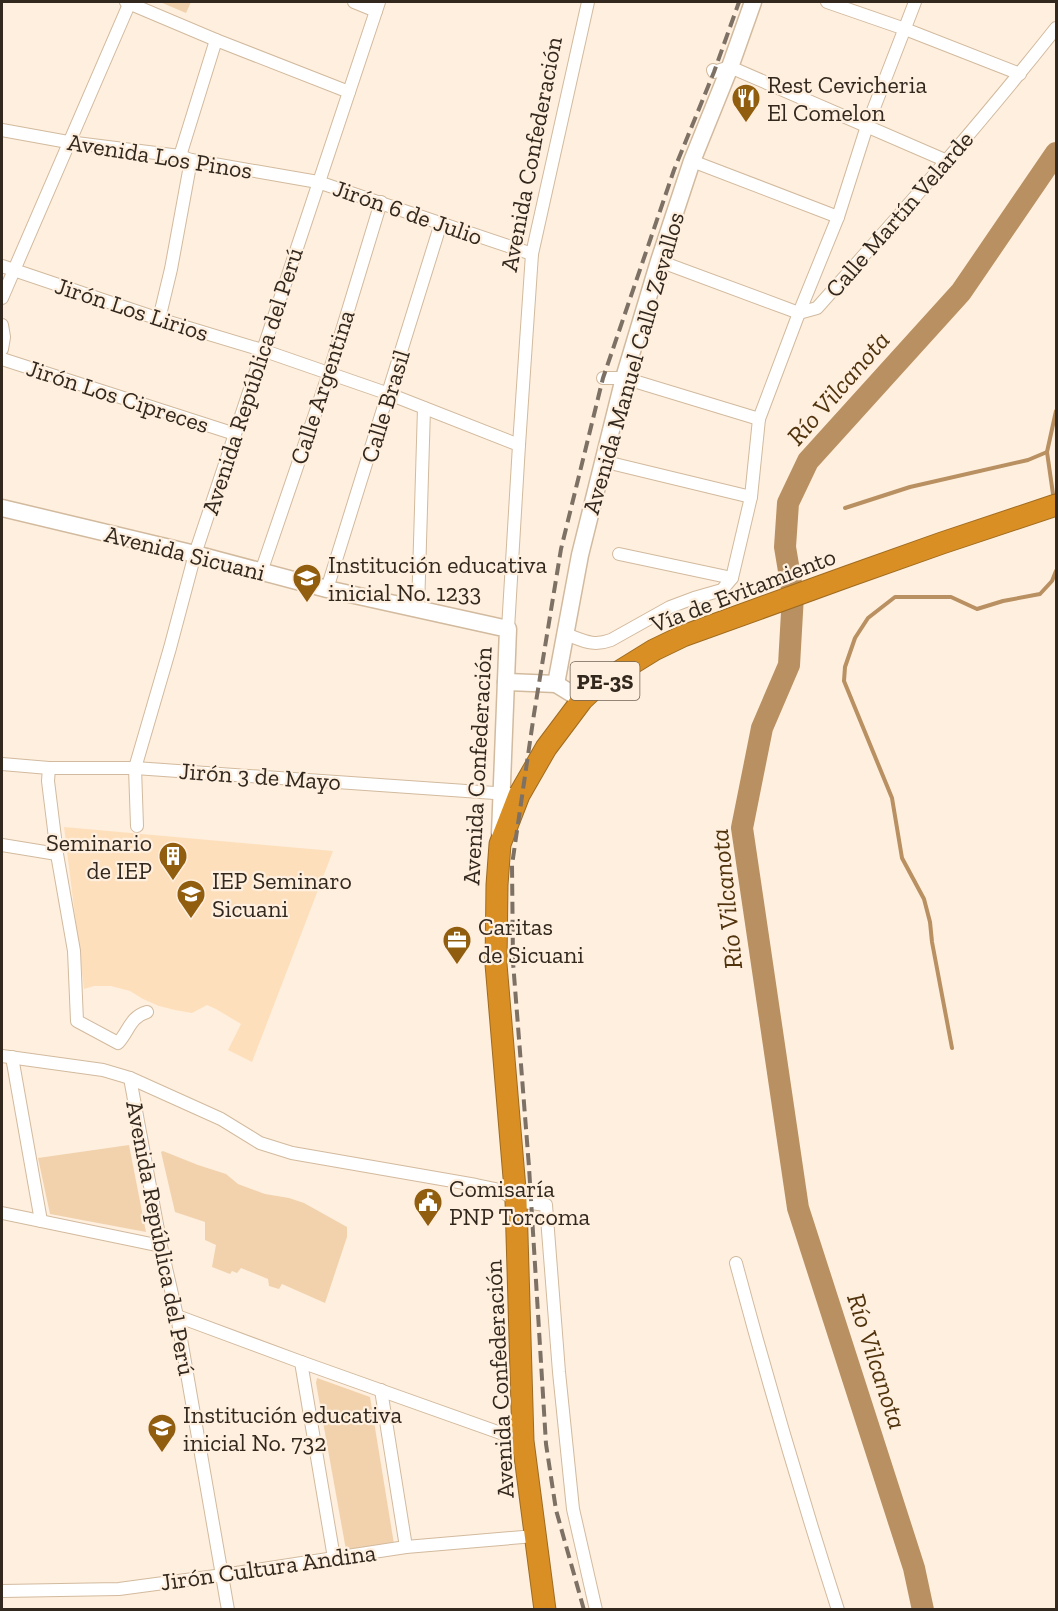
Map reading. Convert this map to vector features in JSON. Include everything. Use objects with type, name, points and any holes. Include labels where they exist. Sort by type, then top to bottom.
[{"type":"highway","name":"Vía de Evitamiento","points":[[500,844],[511,795],[582,700],[599,684],[654,650],[683,636],[849,576],[1056,505]]},
{"type":"highway","name":"Avenida Confederación","points":[[500,844],[496,964],[516,1202],[523,1441],[545,1610]]},
{"type":"street","points":[[2,298],[7,268],[68,142],[128,2],[216,40],[349,92]]},
{"type":"street","points":[[354,2],[377,6]]},
{"type":"street","name":"Avenida Confederación","points":[[511,795],[506,682],[508,629],[532,254],[588,2]]},
{"type":"street","name":"Avenida Manuel Callo Zevallos","points":[[556,684],[580,555],[624,378],[692,161],[730,68],[753,2]]},
{"type":"street","points":[[827,2],[1020,74]]},
{"type":"street","points":[[659,261],[799,313],[838,217],[867,126],[915,2]]},
{"type":"street","name":"Avenida República del Perú","points":[[137,825],[135,768],[195,554],[377,6]]},
{"type":"street","name":"Calle Martín Velarde","points":[[732,578],[751,497],[759,419],[799,313],[817,308],[947,161],[1056,28]]},
{"type":"street","points":[[159,319],[171,269],[185,158],[216,40]]},
{"type":"street","points":[[713,70],[714,72],[730,68],[947,161]]},
{"type":"street","name":"Avenida Los Pinos","points":[[2,130],[68,142],[185,158],[318,182]]},
{"type":"street","points":[[692,161],[838,217]]},
{"type":"street","name":"Jirón 6 de Julio","points":[[318,182],[532,254]]},
{"type":"street","name":"Calle Argentina","points":[[261,572],[329,373],[381,202]]},
{"type":"street","name":"Calle Brasil","points":[[327,589],[441,223]]},
{"type":"street","name":"Jirón Los Lirios","points":[[7,268],[329,373],[519,445]]},
{"type":"street","points":[[2,326],[4,337],[2,349]]},
{"type":"street","name":"Jirón Los Cipreces","points":[[2,359],[235,434]]},
{"type":"street","points":[[603,378],[624,378],[759,419]]},
{"type":"street","points":[[418,609],[424,408]]},
{"type":"street","points":[[602,461],[751,497]]},
{"type":"street","name":"Avenida Sicuani","points":[[2,508],[195,554],[327,589],[508,629]]},
{"type":"street","points":[[566,634],[587,642],[601,643],[611,640],[670,607],[722,590],[732,578],[619,554]]},
{"type":"street","points":[[506,682],[556,684],[582,700]]},
{"type":"street","name":"Jirón 3 de Mayo","points":[[2,764],[49,768],[135,768],[511,795]]},
{"type":"street","points":[[49,768],[48,781],[57,854],[74,951],[77,1021],[118,1043],[138,1015],[147,1012]]},
{"type":"street","points":[[2,845],[57,854]]},
{"type":"street","points":[[41,1221],[7,1056],[103,1070],[130,1078],[221,1119],[260,1143],[292,1153],[500,1190],[516,1202],[546,1205],[559,1372],[573,1509],[596,1610]]},
{"type":"street","name":"Avenida República del Perú","points":[[130,1078],[161,1246],[177,1316],[228,1610]]},
{"type":"street","points":[[2,1213],[161,1246]]},
{"type":"street","points":[[736,1263],[775,1406],[838,1610]]},
{"type":"street","points":[[177,1316],[523,1441]]},
{"type":"street","points":[[301,1362],[333,1558]]},
{"type":"street","points":[[381,1390],[406,1547]]},
{"type":"street","name":"Jirón Cultura Andina","points":[[2,1591],[119,1589],[406,1547],[535,1536]]},
{"type":"shaded area","points":[[160,2],[191,2],[186,13]]},
{"type":"shaded area","name":"IEP Seminaro Sicuani","points":[[64,827],[333,851],[252,1062],[228,1050],[241,1024],[207,1005],[192,1013],[159,1006],[130,991],[111,986],[94,986],[84,989]]},
{"type":"shaded area","points":[[129,1145],[146,1232],[50,1214],[38,1158]]},
{"type":"shaded area","points":[[161,1152],[226,1174],[238,1184],[265,1194],[304,1203],[347,1227],[347,1237],[325,1303],[282,1284],[279,1289],[269,1286],[268,1279],[241,1268],[237,1273],[232,1271],[230,1274],[212,1267],[216,1245],[205,1240],[205,1222],[175,1212]]},
{"type":"shaded area","points":[[317,1378],[370,1397],[394,1544],[346,1550],[316,1383]]},
{"type":"waterway","name":"Río Vilcanota","points":[[923,1610],[914,1568],[798,1208],[742,828],[762,728],[789,665],[793,595],[785,547],[788,503],[808,461],[961,292],[1056,153]]},
{"type":"waterway","points":[[1053,494],[1047,452],[1056,411]]},
{"type":"waterway","points":[[845,508],[910,487],[1028,460],[1047,452]]},
{"type":"waterway","points":[[952,1048],[924,899],[902,858],[892,798],[844,681],[845,667],[855,638],[868,618],[895,597],[951,597],[977,609],[1040,594],[1052,581],[1056,571]]},
{"type":"railway","points":[[584,1610],[556,1510],[546,1444],[529,1167],[513,962],[512,865],[561,549],[603,378],[674,170],[714,72],[739,2]]},
{"type":"place","name":"Rest Cevicheria El Comelon","points":[[746,124]]},
{"type":"place","name":"Institución educativa inicial No. 1233","points":[[307,604]]},
{"type":"place","name":"Seminario de IEP","points":[[173,882]]},
{"type":"place","name":"IEP Seminaro Sicuani","points":[[191,920]]},
{"type":"place","name":"Caritas de Sicuani","points":[[457,966]]},
{"type":"place","name":"Comisaría PNP Torcoma","points":[[428,1228]]},
{"type":"place","name":"Institución educativa inicial No. 732","points":[[162,1454]]}]
